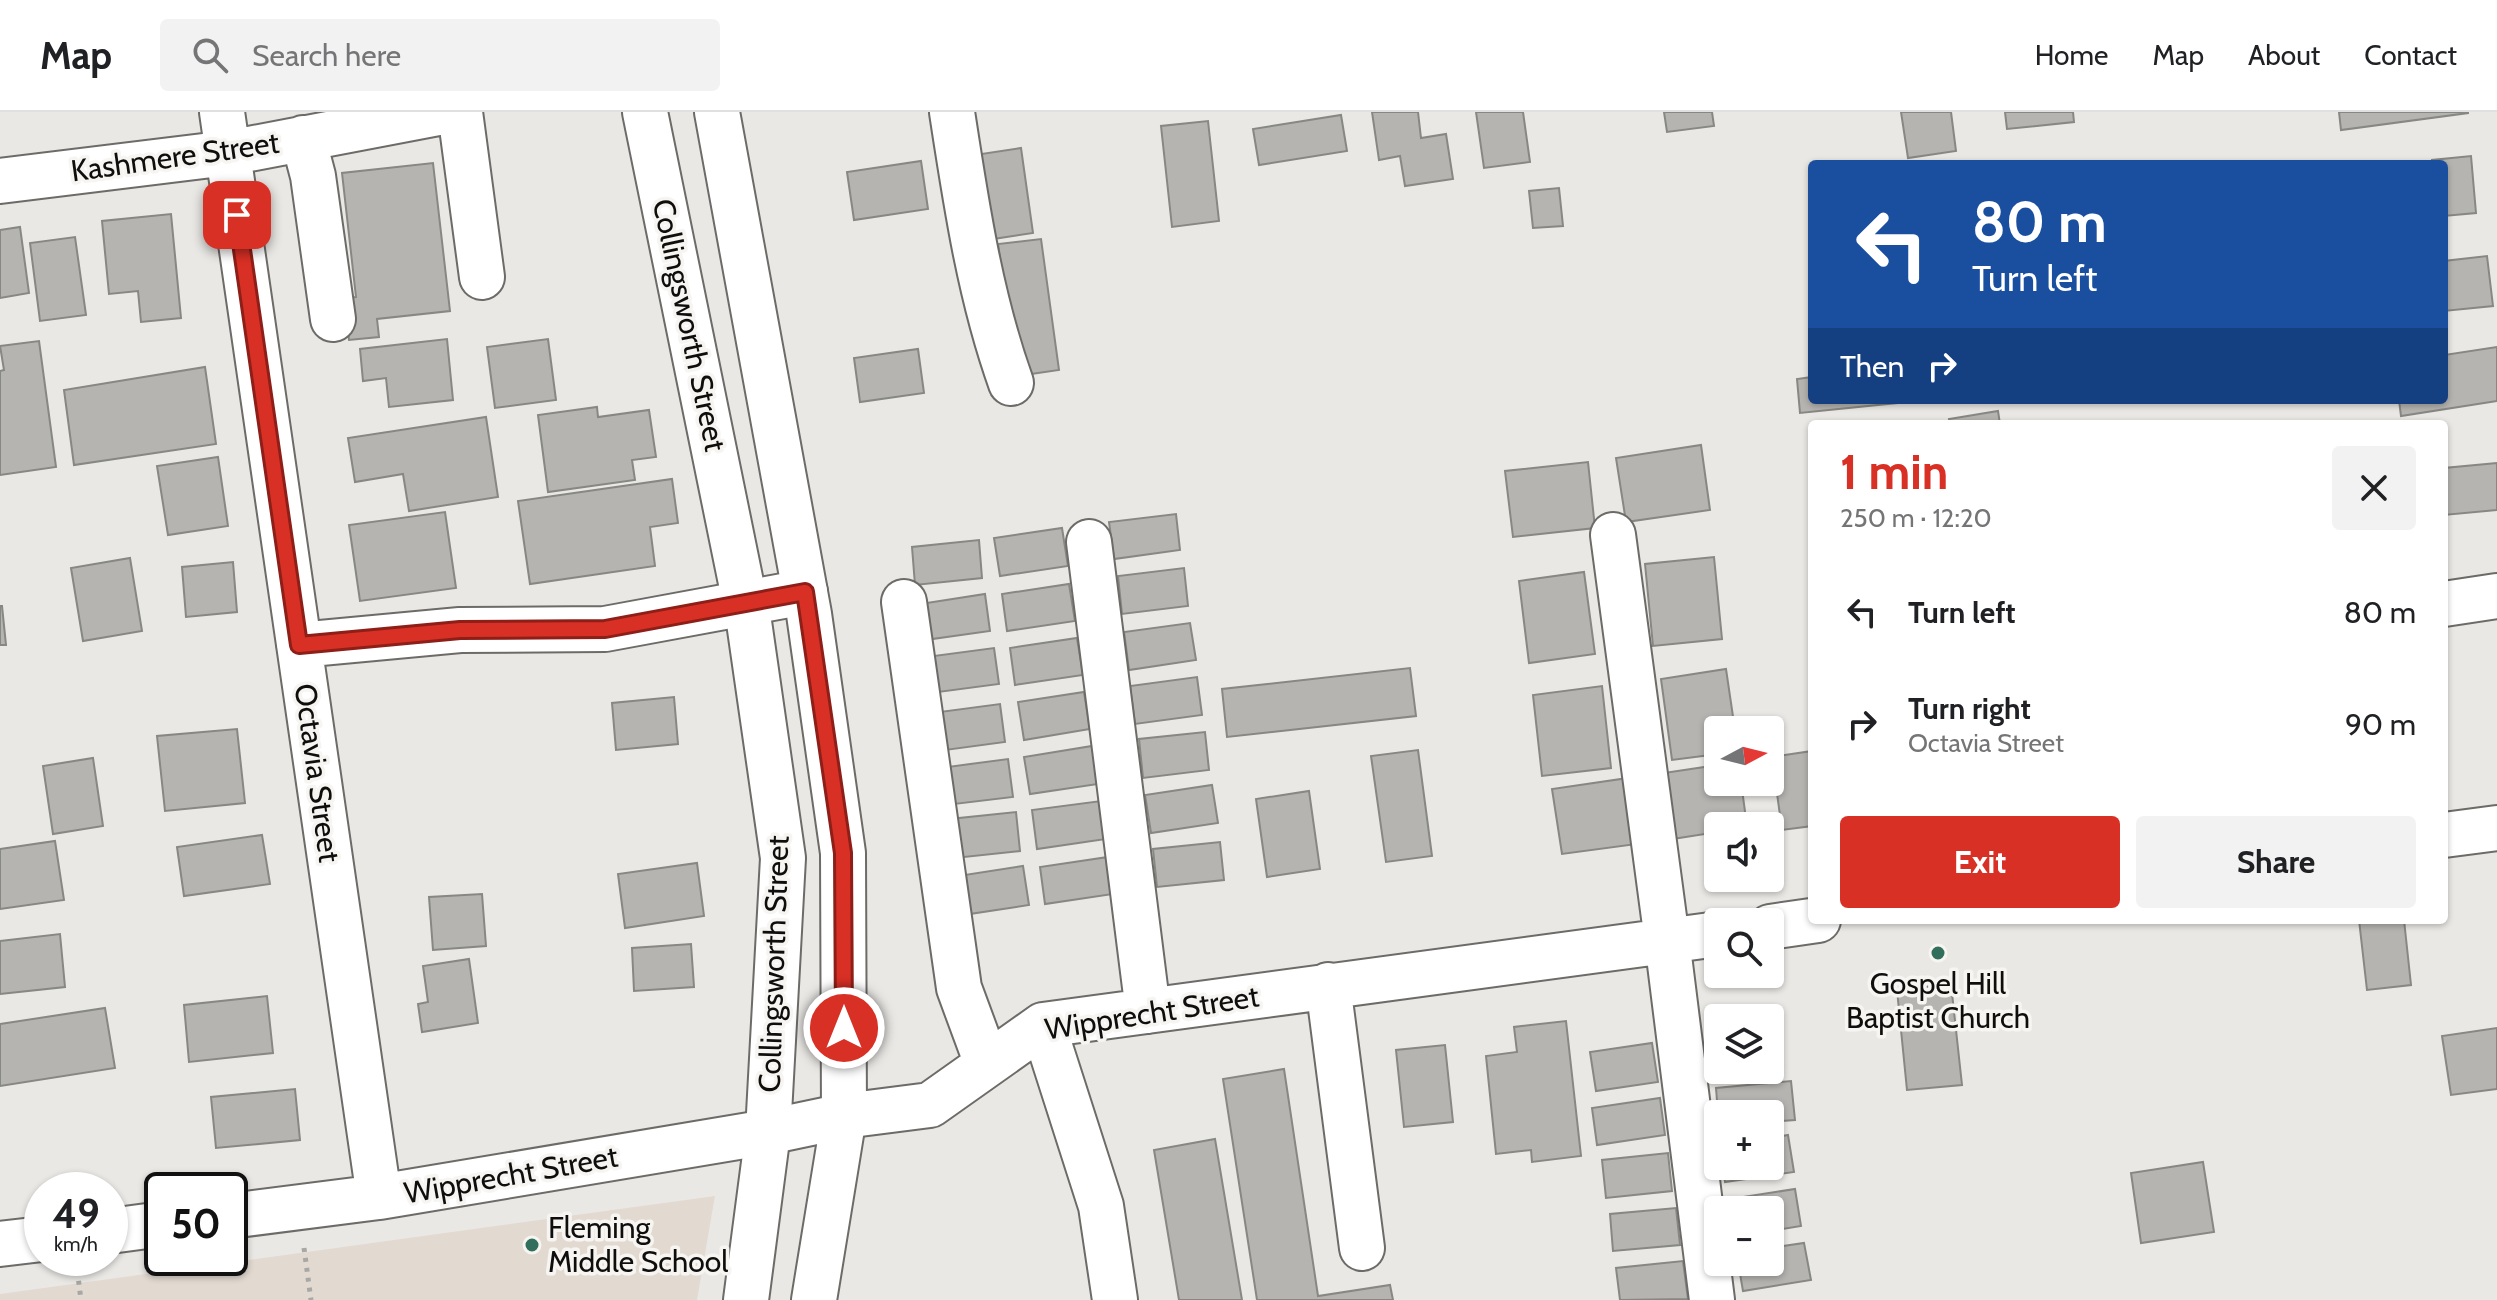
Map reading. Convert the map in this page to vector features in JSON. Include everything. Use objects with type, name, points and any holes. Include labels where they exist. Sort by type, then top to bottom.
[{"type":"street","name":"Kashmere Street","points":[[0,181],[225,132],[303,138],[444,112]]},
{"type":"street","points":[[460,112],[482,277]]},
{"type":"street","name":"Collingsworth Street","points":[[645,112],[746,604],[783,858],[768,1132],[746,1300]]},
{"type":"street","name":"Collingsworth Street","points":[[717,112],[805,592],[843,853],[844,1116],[814,1300]]},
{"type":"street","points":[[952,112],[965,195],[985,287],[998,346],[1011,383]]},
{"type":"street","name":"Octavia Street","points":[[225,132],[379,1197]]},
{"type":"street","points":[[303,138],[313,176],[333,319]]},
{"type":"street","points":[[1613,535],[1712,1300]]},
{"type":"street","points":[[1089,542],[1148,1011]]},
{"type":"street","points":[[299,645],[460,630],[605,629],[805,592]]},
{"type":"street","points":[[2448,603],[2497,596]]},
{"type":"street","points":[[904,602],[959,988],[987,1064]]},
{"type":"street","points":[[2448,834],[2497,828]]},
{"type":"street","points":[[1784,925],[1808,921]]},
{"type":"street","name":"Wipprecht Street","points":[[248,1214],[379,1197],[768,1132],[844,1116],[930,1105],[1043,1025],[1704,936]]},
{"type":"street","points":[[1328,985],[1362,1248]]},
{"type":"street","points":[[1043,1025],[1101,1206],[1115,1300]]},
{"type":"street","points":[[0,1244],[24,1241]]},
{"type":"path","points":[[298,1207],[311,1300]]},
{"type":"path","points":[[78,1276],[81,1300]]},
{"type":"shaded area","name":"Fleming Middle School","points":[[715,1196],[697,1300],[0,1300],[0,1294],[144,1274],[248,1276],[248,1260]]},
{"type":"building","points":[[1372,112],[1418,112],[1421,138],[1446,134],[1453,179],[1405,186],[1400,156],[1379,160]]},
{"type":"building","points":[[1476,112],[1523,112],[1530,162],[1484,168]]},
{"type":"building","points":[[1664,112],[1712,112],[1714,126],[1667,132]]},
{"type":"building","points":[[1901,112],[1951,112],[1956,151],[1908,158]]},
{"type":"building","points":[[2005,112],[2073,112],[2074,122],[2007,129]]},
{"type":"building","points":[[2339,112],[2468,112],[2468,113],[2341,130]]},
{"type":"building","points":[[1341,115],[1347,151],[1259,165],[1253,129]]},
{"type":"building","points":[[1208,121],[1219,221],[1172,227],[1161,126]]},
{"type":"building","points":[[1021,148],[1033,233],[980,241],[968,156]]},
{"type":"building","points":[[2471,156],[2476,213],[2448,216],[2448,160],[2432,160]]},
{"type":"building","points":[[921,161],[928,209],[854,220],[847,172]]},
{"type":"building","points":[[433,163],[450,311],[377,319],[379,337],[349,340],[344,298],[356,297],[342,173]]},
{"type":"building","points":[[1559,188],[1563,226],[1533,228],[1529,191]]},
{"type":"building","points":[[171,214],[181,318],[141,322],[138,291],[109,294],[102,221]]},
{"type":"building","points":[[20,227],[29,293],[0,298],[0,230]]},
{"type":"building","points":[[75,237],[86,315],[40,321],[30,243]]},
{"type":"building","points":[[1041,239],[1059,370],[1017,376],[998,244]]},
{"type":"building","points":[[2487,256],[2493,306],[2448,311],[2448,261]]},
{"type":"building","points":[[447,339],[453,400],[389,407],[386,378],[363,381],[360,349]]},
{"type":"building","points":[[548,339],[556,400],[495,408],[487,347]]},
{"type":"building","points":[[39,341],[56,467],[0,475],[0,371],[4,370],[0,346]]},
{"type":"building","points":[[2497,347],[2497,401],[2401,416],[2400,404],[2448,404],[2448,354]]},
{"type":"building","points":[[918,349],[924,393],[860,402],[854,358]]},
{"type":"building","points":[[205,367],[216,444],[74,465],[64,390]]},
{"type":"building","points":[[1808,378],[1808,404],[1887,404],[1800,413],[1797,379]]},
{"type":"building","points":[[597,407],[598,417],[649,410],[656,457],[632,460],[635,480],[548,492],[538,415]]},
{"type":"building","points":[[1998,411],[1999,420],[1949,420]]},
{"type":"building","points":[[486,417],[498,497],[409,511],[403,474],[355,482],[348,438]]},
{"type":"building","points":[[1701,445],[1710,510],[1626,522],[1616,458]]},
{"type":"building","points":[[218,457],[228,526],[168,535],[157,466]]},
{"type":"building","points":[[1588,462],[1595,528],[1513,537],[1505,471]]},
{"type":"building","points":[[2497,463],[2497,510],[2448,515],[2448,468]]},
{"type":"building","points":[[672,479],[678,523],[650,527],[655,566],[530,584],[518,501]]},
{"type":"building","points":[[445,512],[456,588],[360,601],[349,525]]},
{"type":"building","points":[[1176,514],[1180,550],[1114,559],[1109,522]]},
{"type":"building","points":[[1062,528],[1068,566],[1000,576],[994,538]]},
{"type":"building","points":[[979,540],[982,578],[915,585],[912,547]]},
{"type":"building","points":[[1714,557],[1722,639],[1653,646],[1645,564]]},
{"type":"building","points":[[130,558],[142,631],[83,641],[71,568]]},
{"type":"building","points":[[233,562],[237,612],[186,617],[182,567]]},
{"type":"building","points":[[1184,568],[1188,606],[1122,614],[1118,576]]},
{"type":"building","points":[[1584,572],[1595,654],[1529,663],[1519,581]]},
{"type":"building","points":[[1069,584],[1075,621],[1007,631],[1002,594]]},
{"type":"building","points":[[985,594],[990,631],[925,640],[920,604]]},
{"type":"building","points":[[2,606],[6,645],[0,645]]},
{"type":"building","points":[[1190,623],[1196,660],[1129,670],[1124,632]]},
{"type":"building","points":[[1077,638],[1083,675],[1015,685],[1010,648]]},
{"type":"building","points":[[994,648],[999,684],[931,693],[926,657]]},
{"type":"building","points":[[1410,668],[1416,716],[1227,737],[1222,689]]},
{"type":"building","points":[[1726,669],[1733,716],[1704,716],[1704,756],[1672,760],[1661,679]]},
{"type":"building","points":[[1197,677],[1202,715],[1135,724],[1130,686]]},
{"type":"building","points":[[1602,686],[1611,768],[1542,776],[1533,695]]},
{"type":"building","points":[[1084,692],[1090,729],[1024,740],[1018,702]]},
{"type":"building","points":[[674,697],[678,744],[616,750],[612,703]]},
{"type":"building","points":[[1000,704],[1005,742],[938,751],[932,713]]},
{"type":"building","points":[[237,729],[245,803],[165,811],[157,736]]},
{"type":"building","points":[[1205,732],[1209,770],[1143,778],[1139,739]]},
{"type":"building","points":[[1092,746],[1098,784],[1030,794],[1024,757]]},
{"type":"building","points":[[1418,750],[1432,856],[1386,862],[1371,756]]},
{"type":"building","points":[[1808,752],[1808,827],[1784,830],[1784,812],[1780,812],[1777,796],[1784,796],[1784,755]]},
{"type":"building","points":[[93,758],[103,826],[53,834],[43,766]]},
{"type":"building","points":[[1008,759],[1013,797],[946,805],[940,768]]},
{"type":"building","points":[[1704,767],[1704,796],[1743,796],[1745,812],[1704,812],[1704,834],[1666,840],[1657,774]]},
{"type":"building","points":[[1628,778],[1637,844],[1562,854],[1552,789]]},
{"type":"building","points":[[1212,785],[1218,823],[1151,833],[1145,795]]},
{"type":"building","points":[[1309,791],[1320,869],[1267,877],[1256,799]]},
{"type":"building","points":[[1101,801],[1106,839],[1037,849],[1032,810]]},
{"type":"building","points":[[1016,812],[1020,851],[955,858],[950,819]]},
{"type":"building","points":[[262,835],[270,884],[184,896],[177,847]]},
{"type":"building","points":[[55,841],[64,900],[0,909],[0,849]]},
{"type":"building","points":[[1220,842],[1224,880],[1157,887],[1153,849]]},
{"type":"building","points":[[1108,857],[1113,894],[1045,904],[1040,867]]},
{"type":"building","points":[[697,863],[704,916],[625,928],[618,874]]},
{"type":"building","points":[[1023,866],[1029,905],[963,915],[958,876]]},
{"type":"building","points":[[482,894],[486,946],[433,950],[429,897]]},
{"type":"building","points":[[2359,924],[2404,924],[2411,985],[2367,990]]},
{"type":"building","points":[[60,934],[65,987],[0,994],[0,941]]},
{"type":"building","points":[[691,944],[694,987],[634,991],[632,948]]},
{"type":"building","points":[[469,959],[478,1023],[422,1032],[418,1004],[428,1002],[423,966]]},
{"type":"building","points":[[1951,984],[1962,1085],[1907,1090],[1897,990]]},
{"type":"building","points":[[267,996],[273,1053],[189,1062],[184,1005]]},
{"type":"building","points":[[105,1008],[115,1068],[0,1086],[0,1024]]},
{"type":"building","points":[[1566,1021],[1581,1156],[1532,1162],[1531,1150],[1496,1154],[1486,1056],[1517,1052],[1514,1027]]},
{"type":"building","points":[[2497,1028],[2497,1089],[2451,1095],[2442,1036]]},
{"type":"building","points":[[1652,1043],[1658,1082],[1596,1091],[1590,1052]]},
{"type":"building","points":[[1445,1045],[1453,1122],[1404,1127],[1396,1050]]},
{"type":"building","points":[[1284,1069],[1318,1296],[1390,1285],[1393,1300],[1257,1300],[1223,1079]]},
{"type":"building","points":[[1791,1081],[1795,1120],[1784,1121],[1784,1100],[1717,1100],[1716,1088]]},
{"type":"building","points":[[295,1089],[300,1140],[216,1148],[211,1097]]},
{"type":"building","points":[[1660,1098],[1665,1135],[1597,1145],[1592,1108]]},
{"type":"building","points":[[1788,1135],[1794,1172],[1784,1173],[1784,1136]]},
{"type":"building","points":[[1215,1139],[1242,1300],[1179,1300],[1154,1150]]},
{"type":"building","points":[[1668,1153],[1672,1191],[1606,1198],[1602,1160]]},
{"type":"building","points":[[2203,1162],[2214,1232],[2141,1243],[2131,1173]]},
{"type":"building","points":[[1795,1189],[1801,1226],[1784,1229],[1784,1196],[1750,1196]]},
{"type":"building","points":[[1676,1208],[1680,1245],[1613,1251],[1610,1214]]},
{"type":"building","points":[[1804,1243],[1811,1280],[1743,1291],[1740,1276],[1784,1276],[1784,1246]]},
{"type":"building","points":[[1683,1261],[1688,1299],[1620,1300],[1616,1268]]},
{"type":"place","name":"Gospel Hill Baptist Church","points":[[1938,953]]},
{"type":"place","name":"Fleming Middle School","points":[[532,1245]]},
{"type":"route","points":[[237,215],[299,645],[460,630],[605,629],[805,592],[843,853],[844,1028]]}]
